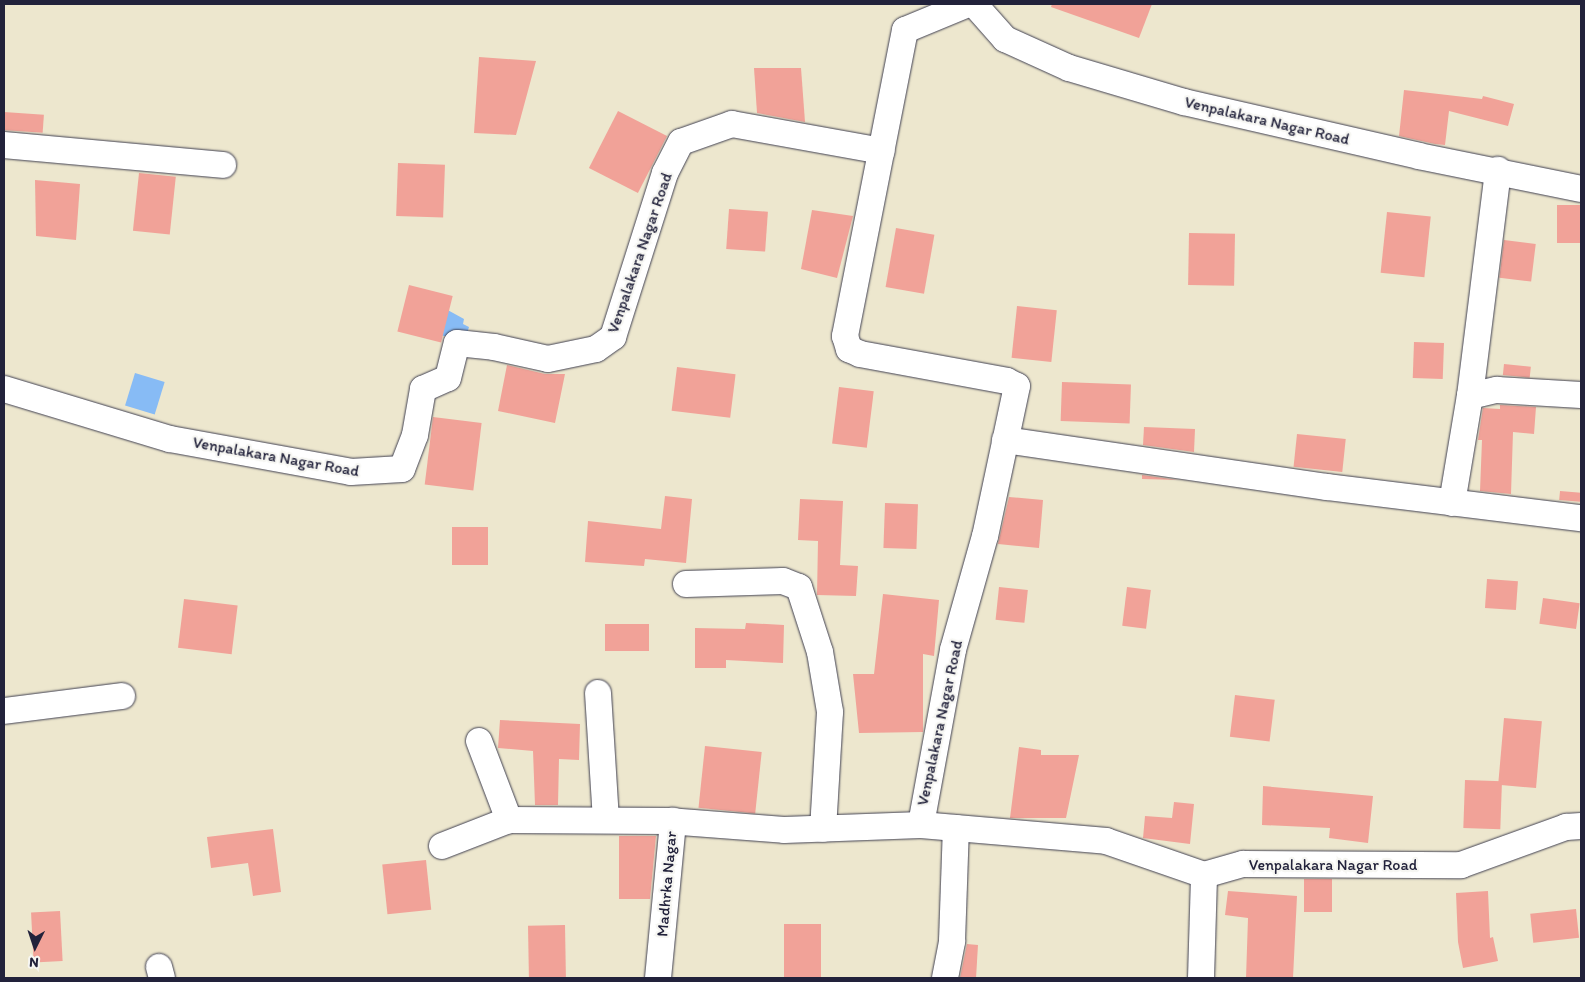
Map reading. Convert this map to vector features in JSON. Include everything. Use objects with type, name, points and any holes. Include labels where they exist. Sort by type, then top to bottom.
[{"type":"street","name":"Venpalakara Nagar Road","points":[[968,4],[905,30],[845,336],[849,349],[880,360],[1007,381],[1017,386],[985,536],[953,650],[920,825],[1106,841],[1204,876],[1243,864],[1461,865],[1566,827],[1581,826]]},
{"type":"street","name":"Venpalakara Nagar Road","points":[[974,4],[1005,39],[1069,68],[1184,102],[1419,156],[1498,170],[1581,189]]},
{"type":"street","name":"Venpalakara Nagar Road","points":[[4,389],[170,439],[351,472],[402,469],[415,435],[423,389],[448,378],[457,343],[494,347],[548,359],[596,348],[613,338],[665,174],[681,142],[710,129],[732,124],[882,151]]},
{"type":"street","points":[[4,145],[223,165]]},
{"type":"street","points":[[1452,503],[1470,396],[1498,170]]},
{"type":"street","points":[[1470,396],[1497,390],[1581,396]]},
{"type":"street","points":[[1006,440],[1452,503],[1581,518]]},
{"type":"street","points":[[686,584],[783,581],[799,587],[820,652],[830,712],[823,829]]},
{"type":"street","points":[[598,693],[606,820]]},
{"type":"street","points":[[4,711],[122,696]]},
{"type":"street","points":[[479,740],[509,820]]},
{"type":"street","points":[[442,846],[509,820],[670,821]]},
{"type":"street","name":"Madhrka Nagar","points":[[658,978],[670,821],[784,830],[920,825]]},
{"type":"street","points":[[945,978],[952,941],[956,828]]},
{"type":"street","points":[[1201,978],[1204,876]]},
{"type":"water","points":[[444,308],[464,319],[463,324],[469,327],[465,340],[434,334]]},
{"type":"water","points":[[135,373],[165,382],[155,415],[125,406]]},
{"type":"building","points":[[1052,4],[1152,4],[1139,38],[1051,7]]},
{"type":"building","points":[[479,57],[536,61],[516,135],[474,133]]},
{"type":"building","points":[[754,68],[801,68],[805,122],[757,113]]},
{"type":"building","points":[[1404,90],[1482,99],[1483,96],[1514,104],[1508,126],[1449,111],[1445,145],[1435,144],[1399,136]]},
{"type":"building","points":[[618,111],[667,136],[638,193],[589,168]]},
{"type":"building","points":[[4,112],[44,115],[43,133],[4,130]]},
{"type":"building","points":[[398,163],[445,165],[443,218],[396,216]]},
{"type":"building","points":[[139,173],[176,177],[170,235],[133,231]]},
{"type":"building","points":[[35,180],[80,184],[76,240],[36,236]]},
{"type":"building","points":[[1557,205],[1581,205],[1581,243],[1557,243]]},
{"type":"building","points":[[729,209],[768,212],[765,252],[726,249]]},
{"type":"building","points":[[812,210],[853,216],[837,278],[801,269]]},
{"type":"building","points":[[1387,212],[1431,217],[1424,277],[1381,273]]},
{"type":"building","points":[[896,228],[934,235],[924,294],[886,287]]},
{"type":"building","points":[[1189,233],[1235,234],[1234,286],[1188,285]]},
{"type":"building","points":[[1504,240],[1536,244],[1531,282],[1499,278]]},
{"type":"building","points":[[409,285],[453,296],[441,342],[397,332]]},
{"type":"building","points":[[1017,306],[1057,310],[1051,362],[1012,358]]},
{"type":"building","points":[[1414,342],[1444,343],[1443,379],[1413,378]]},
{"type":"building","points":[[1504,364],[1531,367],[1530,378],[1503,375]]},
{"type":"building","points":[[507,365],[545,374],[565,374],[555,423],[498,411]]},
{"type":"building","points":[[677,367],[736,374],[730,418],[672,411]]},
{"type":"building","points":[[1062,382],[1131,384],[1130,423],[1061,421]]},
{"type":"building","points":[[839,387],[874,391],[867,448],[832,444]]},
{"type":"building","points":[[1500,405],[1536,407],[1534,434],[1513,432],[1511,494],[1480,491],[1482,440],[1478,440],[1483,408],[1500,409]]},
{"type":"building","points":[[433,417],[482,423],[473,490],[425,484]]},
{"type":"building","points":[[1144,427],[1195,429],[1194,452],[1143,445]]},
{"type":"building","points":[[1297,434],[1346,439],[1342,472],[1294,467]]},
{"type":"building","points":[[1142,475],[1178,480],[1142,479]]},
{"type":"building","points":[[1560,491],[1581,493],[1580,502],[1559,500]]},
{"type":"building","points":[[665,496],[692,499],[686,563],[645,559],[644,566],[585,562],[588,521],[661,529]]},
{"type":"building","points":[[1009,497],[1043,500],[1039,548],[998,544]]},
{"type":"building","points":[[800,499],[843,501],[840,565],[858,566],[856,596],[817,595],[818,541],[798,540]]},
{"type":"building","points":[[885,503],[918,504],[916,549],[883,548]]},
{"type":"building","points":[[452,527],[488,527],[488,565],[452,565]]},
{"type":"building","points":[[1487,579],[1518,581],[1516,610],[1485,608]]},
{"type":"building","points":[[999,587],[1028,590],[1024,623],[996,620]]},
{"type":"building","points":[[1127,587],[1151,590],[1146,629],[1122,626]]},
{"type":"building","points":[[883,594],[939,600],[934,656],[923,654],[923,732],[859,733],[853,674],[874,674]]},
{"type":"building","points":[[1543,598],[1580,603],[1576,629],[1539,624]]},
{"type":"building","points":[[184,599],[238,606],[232,654],[178,648]]},
{"type":"building","points":[[746,623],[784,625],[783,663],[726,660],[726,668],[695,668],[695,628],[745,629]]},
{"type":"building","points":[[605,624],[649,624],[649,651],[605,651]]},
{"type":"building","points":[[1235,695],[1275,700],[1270,742],[1230,737]]},
{"type":"building","points":[[1504,718],[1542,721],[1536,788],[1498,785]]},
{"type":"building","points":[[500,720],[580,724],[579,760],[559,759],[558,805],[535,805],[533,751],[498,748]]},
{"type":"building","points":[[705,746],[762,752],[755,814],[699,808]]},
{"type":"building","points":[[1019,747],[1041,750],[1041,755],[1079,755],[1066,818],[1010,818]]},
{"type":"building","points":[[1465,780],[1502,781],[1500,829],[1463,828]]},
{"type":"building","points":[[1263,786],[1373,796],[1368,843],[1329,838],[1330,828],[1262,825]]},
{"type":"building","points":[[1174,802],[1194,804],[1190,844],[1143,838],[1145,816],[1172,818]]},
{"type":"building","points":[[273,829],[281,892],[253,896],[248,863],[211,868],[207,837]]},
{"type":"building","points":[[619,836],[656,836],[650,899],[619,899]]},
{"type":"building","points":[[426,860],[431,910],[387,914],[382,865]]},
{"type":"building","points":[[1304,879],[1332,879],[1332,912],[1304,912]]},
{"type":"building","points":[[1228,891],[1297,896],[1293,978],[1246,978],[1248,918],[1225,915]]},
{"type":"building","points":[[1488,891],[1490,938],[1493,937],[1498,961],[1463,968],[1458,942],[1456,893]]},
{"type":"building","points":[[1576,909],[1579,938],[1533,943],[1530,914]]},
{"type":"building","points":[[60,911],[63,961],[34,962],[31,913]]},
{"type":"building","points":[[784,924],[821,924],[821,977],[784,977]]},
{"type":"building","points":[[565,925],[566,978],[529,978],[528,926]]},
{"type":"building","points":[[967,944],[978,945],[976,978],[960,978]]}]
